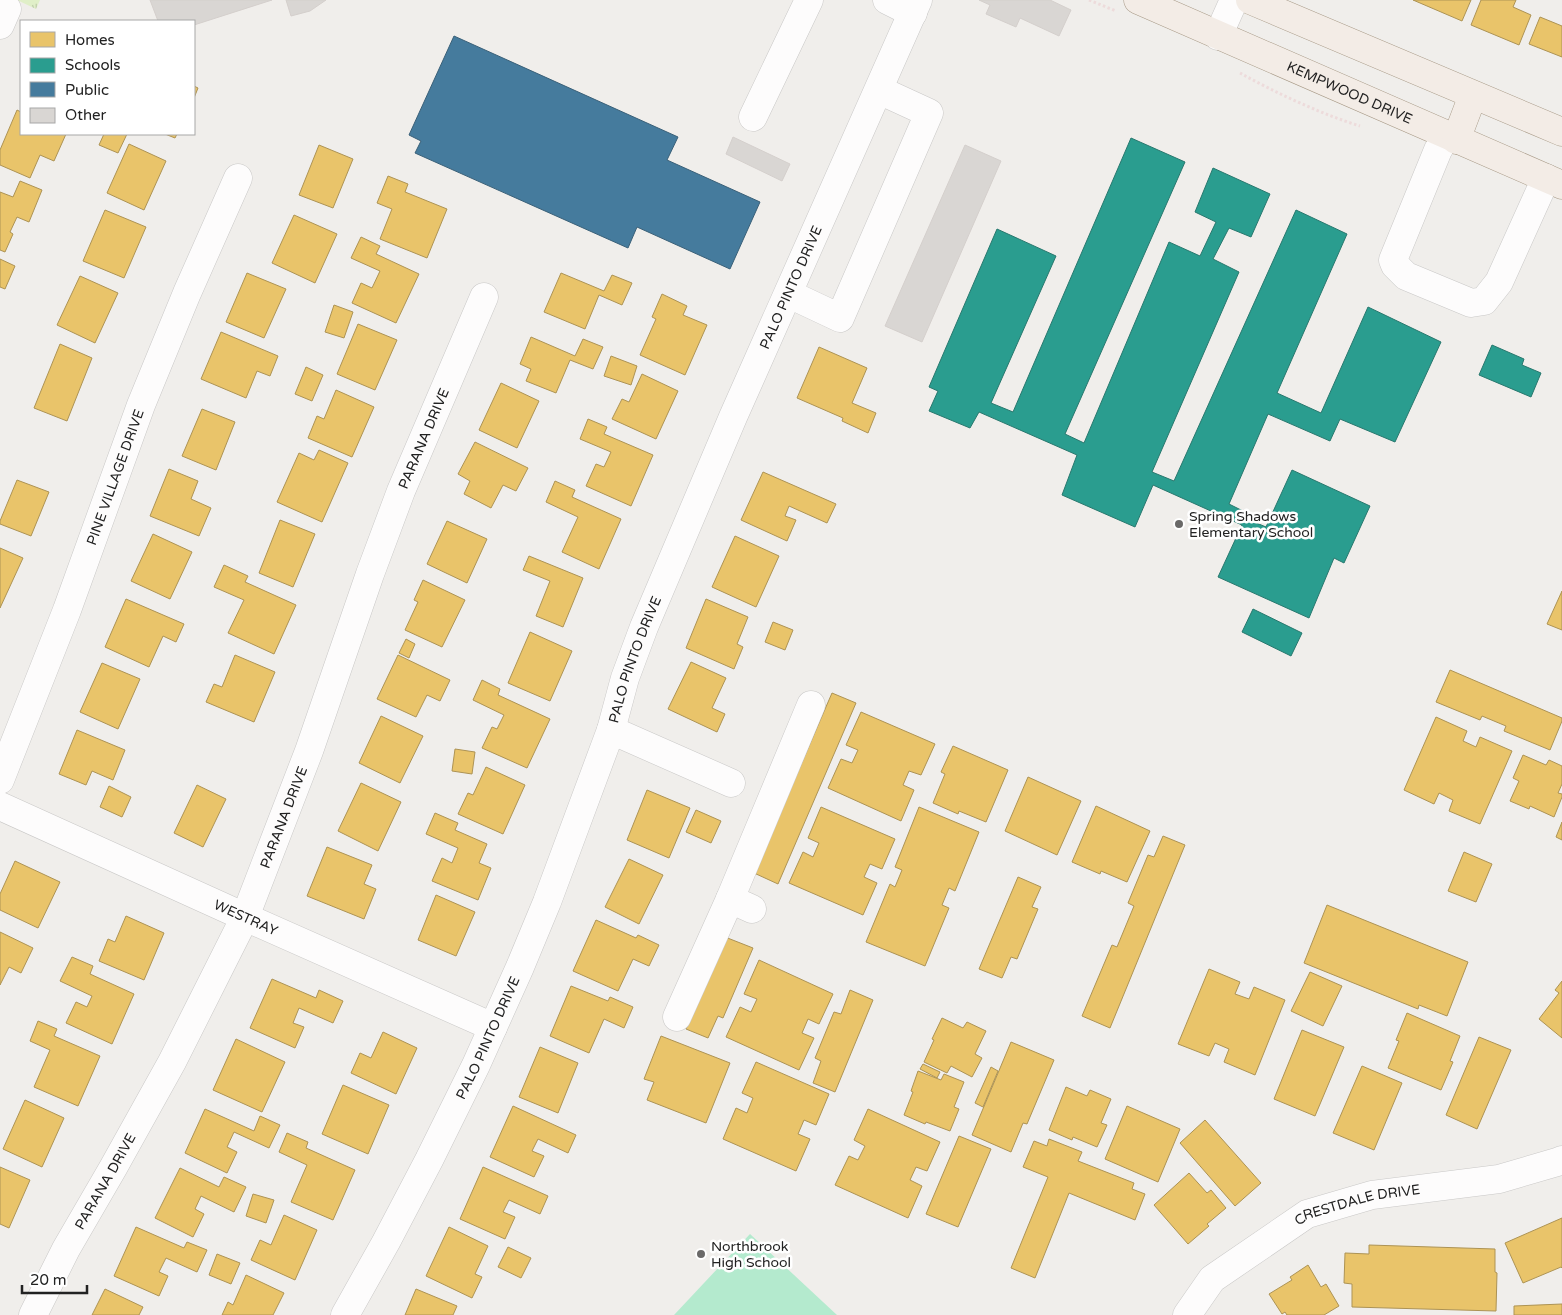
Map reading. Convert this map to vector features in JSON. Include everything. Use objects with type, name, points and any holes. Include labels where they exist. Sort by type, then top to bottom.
[{"type":"main road","name":"KEMPWOOD DRIVE","points":[[1138,0],[1554,182]]},
{"type":"main road","points":[[1250,0],[1562,132]]},
{"type":"main road","points":[[1452,138],[1473,95]]},
{"type":"street","points":[[753,117],[809,0]]},
{"type":"street","points":[[887,0],[916,6]]},
{"type":"street","points":[[1218,36],[1234,0]]},
{"type":"street","name":"PALO PINTO DRIVE","points":[[345,1315],[429,1160],[493,1027],[547,902],[611,730],[625,678],[644,627],[733,417],[916,6]]},
{"type":"street","points":[[789,294],[840,318],[929,113],[879,90]]},
{"type":"street","points":[[1452,138],[1438,150],[1393,260],[1395,265],[1406,276],[1472,303],[1484,301],[1499,282],[1554,182]]},
{"type":"street","name":"PINE VILLAGE DRIVE","points":[[0,780],[67,610],[141,404],[187,293],[238,178]]},
{"type":"street","name":"PARANA DRIVE","points":[[33,1315],[66,1249],[172,1062],[245,917],[310,751],[370,574],[401,490],[484,297]]},
{"type":"street","points":[[677,1017],[741,904],[811,705]]},
{"type":"street","points":[[611,730],[731,783]]},
{"type":"street","name":"WESTRAY","points":[[0,806],[493,1027]]},
{"type":"street","name":"CRESTDALE DRIVE","points":[[1187,1315],[1212,1280],[1307,1214],[1372,1195],[1499,1179],[1562,1160]]},
{"type":"green space","points":[[17,0],[40,0],[36,9]]},
{"type":"green space","points":[[750,1234],[837,1315],[674,1315]]},
{"type":"building: Homes","points":[[1413,0],[1471,0],[1462,21]]},
{"type":"building: Homes","points":[[1481,0],[1516,0],[1513,7],[1531,15],[1519,45],[1471,25]]},
{"type":"building: Homes","points":[[1540,17],[1562,26],[1562,57],[1529,44]]},
{"type":"building: Homes","points":[[17,110],[20,112],[20,135],[66,135],[54,161],[40,155],[30,178],[0,165],[0,150]]},
{"type":"building: Homes","points":[[104,135],[127,135],[118,153],[99,145]]},
{"type":"building: Homes","points":[[129,144],[166,161],[144,210],[107,193]]},
{"type":"building: Homes","points":[[319,145],[353,159],[333,208],[299,195]]},
{"type":"building: Homes","points":[[388,176],[408,184],[405,192],[447,209],[427,258],[380,239],[392,209],[377,203]]},
{"type":"building: Homes","points":[[20,181],[42,190],[29,222],[17,217],[10,232],[13,234],[5,252],[0,250],[0,192],[13,197]]},
{"type":"building: Homes","points":[[105,210],[146,227],[124,278],[83,261]]},
{"type":"building: Homes","points":[[294,215],[337,234],[315,283],[272,263]]},
{"type":"building: Homes","points":[[361,237],[380,246],[376,254],[419,274],[396,323],[352,303],[361,283],[372,288],[380,271],[351,258]]},
{"type":"building: Homes","points":[[0,259],[15,266],[5,289],[0,287]]},
{"type":"building: Homes","points":[[247,273],[286,289],[264,338],[226,322]]},
{"type":"building: Homes","points":[[561,273],[604,291],[612,275],[632,283],[622,305],[599,295],[585,329],[544,312]]},
{"type":"building: Homes","points":[[80,276],[118,293],[95,343],[57,325]]},
{"type":"building: Homes","points":[[662,294],[687,306],[683,315],[707,325],[685,375],[640,355],[656,319],[652,317]]},
{"type":"building: Homes","points":[[334,305],[353,312],[344,338],[325,332]]},
{"type":"building: Homes","points":[[358,324],[397,340],[375,390],[337,374]]},
{"type":"building: Homes","points":[[221,332],[278,356],[270,376],[257,371],[246,398],[201,379]]},
{"type":"building: Homes","points":[[531,337],[575,356],[583,339],[603,347],[593,369],[570,360],[556,393],[526,381],[531,369],[520,364]]},
{"type":"building: Homes","points":[[60,344],[92,358],[67,421],[34,408]]},
{"type":"building: Homes","points":[[819,347],[867,368],[852,403],[876,413],[868,433],[842,421],[843,418],[797,398]]},
{"type":"building: Homes","points":[[611,356],[637,366],[631,385],[604,376]]},
{"type":"building: Homes","points":[[306,367],[323,375],[312,401],[295,394]]},
{"type":"building: Homes","points":[[642,374],[678,391],[656,439],[612,419],[622,399],[629,402]]},
{"type":"building: Homes","points":[[501,383],[539,401],[517,448],[479,430]]},
{"type":"building: Homes","points":[[336,390],[374,407],[352,457],[308,438],[317,416],[324,419]]},
{"type":"building: Homes","points":[[202,409],[235,422],[216,470],[182,456]]},
{"type":"building: Homes","points":[[588,419],[607,427],[604,434],[653,455],[631,506],[586,486],[596,464],[604,467],[611,452],[580,439]]},
{"type":"building: Homes","points":[[475,442],[528,468],[516,491],[503,485],[491,508],[464,494],[470,481],[458,474]]},
{"type":"building: Homes","points":[[319,450],[348,463],[322,522],[277,502],[299,453],[314,460]]},
{"type":"building: Homes","points":[[169,469],[198,481],[191,499],[211,508],[199,536],[150,516]]},
{"type":"building: Homes","points":[[763,472],[836,504],[827,523],[789,506],[785,516],[796,520],[787,541],[741,520]]},
{"type":"building: Homes","points":[[17,480],[49,492],[31,536],[0,524]]},
{"type":"building: Homes","points":[[555,481],[575,490],[572,497],[621,519],[599,569],[562,552],[578,517],[546,502]]},
{"type":"building: Homes","points":[[280,520],[315,534],[293,587],[259,573]]},
{"type":"building: Homes","points":[[447,521],[487,539],[467,583],[427,564]]},
{"type":"building: Homes","points":[[153,534],[192,552],[170,599],[131,581]]},
{"type":"building: Homes","points":[[735,536],[779,556],[756,607],[712,587]]},
{"type":"building: Homes","points":[[0,548],[23,558],[0,608]]},
{"type":"building: Homes","points":[[529,556],[583,578],[563,627],[536,616],[550,581],[523,570]]},
{"type":"building: Homes","points":[[224,565],[248,576],[245,582],[296,605],[274,654],[228,633],[244,600],[214,587]]},
{"type":"building: Homes","points":[[423,580],[465,600],[442,647],[405,630],[418,602],[414,600]]},
{"type":"building: Homes","points":[[1562,591],[1562,630],[1547,624]]},
{"type":"building: Homes","points":[[126,599],[184,624],[176,642],[163,636],[149,667],[105,647]]},
{"type":"building: Homes","points":[[706,599],[748,617],[737,644],[743,647],[734,669],[686,648]]},
{"type":"building: Homes","points":[[773,622],[793,630],[785,650],[765,642]]},
{"type":"building: Homes","points":[[530,632],[572,651],[550,701],[508,683]]},
{"type":"building: Homes","points":[[406,639],[415,644],[409,658],[399,653]]},
{"type":"building: Homes","points":[[235,655],[275,672],[254,722],[206,702],[214,684],[222,687]]},
{"type":"building: Homes","points":[[398,655],[450,680],[440,701],[427,695],[416,717],[377,699]]},
{"type":"building: Homes","points":[[691,662],[726,678],[712,708],[725,714],[717,732],[668,709]]},
{"type":"building: Homes","points":[[102,663],[140,679],[118,729],[80,712]]},
{"type":"building: Homes","points":[[1450,670],[1562,718],[1550,750],[1504,731],[1506,726],[1482,716],[1480,720],[1436,702]]},
{"type":"building: Homes","points":[[482,680],[500,689],[498,695],[550,719],[527,768],[482,748],[492,727],[497,729],[504,715],[473,700]]},
{"type":"building: Homes","points":[[832,693],[856,703],[778,884],[754,873]]},
{"type":"building: Homes","points":[[861,712],[935,744],[921,775],[909,771],[903,785],[914,790],[901,821],[828,788],[841,759],[852,763],[858,750],[846,745]]},
{"type":"building: Homes","points":[[381,716],[423,736],[400,783],[359,763]]},
{"type":"building: Homes","points":[[1436,717],[1467,731],[1463,741],[1476,747],[1480,737],[1512,751],[1480,824],[1449,811],[1453,800],[1439,793],[1434,804],[1404,790]]},
{"type":"building: Homes","points":[[77,730],[125,750],[113,780],[92,771],[86,785],[59,774]]},
{"type":"building: Homes","points":[[953,746],[1008,770],[986,822],[959,811],[958,814],[933,803],[945,774],[941,772]]},
{"type":"building: Homes","points":[[455,749],[475,752],[472,774],[452,771]]},
{"type":"building: Homes","points":[[1523,755],[1546,765],[1549,760],[1562,766],[1562,784],[1558,793],[1562,794],[1562,797],[1554,817],[1530,806],[1529,809],[1510,801],[1519,781],[1513,778]]},
{"type":"building: Homes","points":[[486,767],[525,785],[503,834],[458,814],[468,793],[473,795]]},
{"type":"building: Homes","points":[[1028,777],[1081,801],[1057,855],[1005,831]]},
{"type":"building: Homes","points":[[361,783],[401,802],[378,851],[338,831]]},
{"type":"building: Homes","points":[[197,785],[226,799],[203,847],[174,833]]},
{"type":"building: Homes","points":[[109,786],[131,797],[122,817],[100,807]]},
{"type":"building: Homes","points":[[647,790],[690,808],[669,858],[627,840]]},
{"type":"building: Homes","points":[[1096,806],[1150,831],[1127,882],[1101,871],[1100,874],[1072,862]]},
{"type":"building: Homes","points":[[821,807],[895,839],[882,869],[870,864],[864,877],[877,883],[863,915],[789,883],[803,852],[813,857],[819,843],[808,838]]},
{"type":"building: Homes","points":[[919,807],[979,832],[955,891],[949,888],[942,905],[949,908],[925,966],[866,942],[890,884],[895,887],[902,870],[895,867]]},
{"type":"building: Homes","points":[[696,810],[721,821],[711,843],[686,832]]},
{"type":"building: Homes","points":[[435,813],[458,823],[455,830],[487,844],[479,863],[491,868],[478,900],[432,881],[442,858],[452,863],[458,848],[426,834]]},
{"type":"building: Homes","points":[[1562,822],[1562,840],[1556,837]]},
{"type":"building: Homes","points":[[1163,836],[1185,845],[1110,1028],[1082,1016],[1112,945],[1117,947],[1134,906],[1128,903],[1148,855],[1154,857]]},
{"type":"building: Homes","points":[[327,847],[372,865],[364,884],[376,889],[364,919],[307,896]]},
{"type":"building: Homes","points":[[1464,852],[1492,864],[1476,902],[1448,891]]},
{"type":"building: Homes","points":[[629,859],[663,875],[639,924],[605,907]]},
{"type":"building: Homes","points":[[15,861],[60,882],[38,928],[0,910],[0,894]]},
{"type":"building: Homes","points":[[1018,877],[1041,887],[1032,907],[1038,909],[1017,959],[1011,957],[1002,978],[979,969]]},
{"type":"building: Homes","points":[[436,895],[475,912],[456,956],[418,940]]},
{"type":"building: Homes","points":[[1327,905],[1468,962],[1447,1016],[1419,1005],[1418,1009],[1304,963]]},
{"type":"building: Homes","points":[[126,916],[164,933],[144,980],[99,961],[108,939],[115,942]]},
{"type":"building: Homes","points":[[596,920],[636,938],[638,935],[659,945],[649,966],[633,959],[618,991],[573,971]]},
{"type":"building: Homes","points":[[0,932],[33,948],[21,973],[9,967],[0,985]]},
{"type":"building: Homes","points":[[725,937],[753,948],[723,1018],[718,1016],[708,1038],[686,1029]]},
{"type":"building: Homes","points":[[72,957],[93,966],[90,974],[134,994],[112,1044],[66,1023],[76,1002],[87,1007],[92,996],[60,981]]},
{"type":"building: Homes","points":[[759,960],[833,994],[819,1024],[808,1019],[802,1033],[814,1038],[799,1070],[726,1037],[740,1007],[751,1012],[757,999],[744,994]]},
{"type":"building: Homes","points":[[1209,969],[1240,982],[1235,994],[1249,999],[1254,987],[1285,1000],[1255,1075],[1224,1062],[1229,1049],[1215,1043],[1209,1056],[1178,1044]]},
{"type":"building: Homes","points":[[1310,972],[1342,986],[1323,1026],[1291,1011]]},
{"type":"building: Homes","points":[[272,979],[316,998],[319,990],[343,1001],[333,1023],[299,1008],[293,1023],[304,1027],[295,1048],[250,1028]]},
{"type":"building: Homes","points":[[1562,981],[1562,1038],[1539,1019],[1559,993],[1555,990]]},
{"type":"building: Homes","points":[[571,986],[608,1001],[610,997],[633,1007],[624,1028],[604,1019],[589,1053],[550,1036]]},
{"type":"building: Homes","points":[[850,990],[873,1000],[835,1092],[813,1083],[821,1061],[815,1058],[834,1012],[841,1014]]},
{"type":"building: Homes","points":[[1407,1013],[1460,1036],[1450,1061],[1453,1062],[1441,1090],[1388,1068],[1399,1041],[1396,1040]]},
{"type":"building: Homes","points":[[942,1018],[963,1028],[967,1022],[986,1031],[975,1054],[982,1058],[972,1077],[951,1066],[947,1073],[924,1062]]},
{"type":"building: Homes","points":[[38,1021],[57,1029],[54,1036],[100,1056],[78,1106],[34,1087],[50,1050],[30,1041]]},
{"type":"building: Homes","points":[[1302,1030],[1344,1047],[1315,1116],[1274,1099]]},
{"type":"building: Homes","points":[[383,1032],[417,1048],[396,1094],[351,1073],[360,1053],[371,1058]]},
{"type":"building: Homes","points":[[661,1036],[730,1063],[706,1123],[647,1100],[654,1082],[644,1079]]},
{"type":"building: Homes","points":[[1479,1037],[1511,1050],[1477,1129],[1446,1115]]},
{"type":"building: Homes","points":[[236,1039],[285,1062],[262,1112],[213,1090]]},
{"type":"building: Homes","points":[[1011,1042],[1054,1060],[1027,1124],[1023,1123],[1011,1152],[972,1135]]},
{"type":"building: Homes","points":[[540,1047],[578,1063],[558,1113],[519,1097]]},
{"type":"building: Homes","points":[[756,1062],[829,1094],[816,1125],[804,1120],[798,1134],[810,1139],[796,1171],[723,1139],[736,1108],[747,1113],[753,1098],[742,1093]]},
{"type":"building: Homes","points":[[923,1064],[940,1072],[937,1078],[920,1069]]},
{"type":"building: Homes","points":[[1362,1066],[1402,1083],[1374,1150],[1333,1133]]},
{"type":"building: Homes","points":[[991,1067],[998,1071],[983,1107],[975,1103]]},
{"type":"building: Homes","points":[[918,1071],[941,1080],[944,1074],[964,1082],[954,1107],[959,1109],[950,1131],[926,1122],[925,1124],[904,1115],[913,1092],[911,1091]]},
{"type":"building: Homes","points":[[343,1085],[389,1105],[368,1154],[322,1134]]},
{"type":"building: Homes","points":[[1066,1087],[1087,1096],[1090,1090],[1111,1099],[1101,1123],[1107,1125],[1097,1147],[1073,1137],[1072,1140],[1049,1130]]},
{"type":"building: Homes","points":[[25,1100],[64,1118],[42,1167],[3,1149]]},
{"type":"building: Homes","points":[[513,1106],[576,1135],[568,1153],[538,1139],[532,1151],[544,1156],[534,1177],[490,1157]]},
{"type":"building: Homes","points":[[1127,1106],[1180,1129],[1158,1182],[1105,1159]]},
{"type":"building: Homes","points":[[205,1109],[254,1131],[260,1116],[280,1125],[269,1148],[234,1132],[227,1147],[237,1152],[227,1173],[185,1153]]},
{"type":"building: Homes","points":[[868,1109],[940,1142],[927,1171],[916,1167],[910,1180],[922,1186],[908,1218],[835,1185],[849,1156],[858,1160],[865,1146],[854,1140]]},
{"type":"building: Homes","points":[[1205,1120],[1261,1183],[1235,1206],[1180,1143]]},
{"type":"building: Homes","points":[[287,1133],[308,1142],[306,1148],[355,1170],[333,1220],[291,1202],[307,1165],[279,1152]]},
{"type":"building: Homes","points":[[959,1136],[991,1149],[958,1227],[926,1214]]},
{"type":"building: Homes","points":[[1049,1139],[1082,1152],[1078,1161],[1134,1183],[1132,1189],[1145,1194],[1135,1220],[1069,1193],[1035,1278],[1011,1268],[1048,1177],[1023,1167],[1034,1141],[1047,1146]]},
{"type":"building: Homes","points":[[0,1167],[30,1180],[9,1228],[0,1224]]},
{"type":"building: Homes","points":[[483,1167],[548,1196],[540,1214],[509,1200],[503,1212],[515,1217],[505,1239],[460,1219]]},
{"type":"building: Homes","points":[[180,1168],[219,1187],[224,1177],[246,1187],[234,1212],[201,1196],[195,1209],[204,1214],[193,1237],[155,1218]]},
{"type":"building: Homes","points":[[1189,1173],[1207,1193],[1211,1190],[1226,1208],[1188,1244],[1154,1205]]},
{"type":"building: Homes","points":[[253,1194],[274,1200],[266,1223],[246,1216]]},
{"type":"building: Homes","points":[[284,1215],[317,1230],[295,1280],[251,1260],[260,1240],[271,1245]]},
{"type":"building: Homes","points":[[1562,1218],[1562,1268],[1523,1283],[1505,1243]]},
{"type":"building: Homes","points":[[136,1227],[184,1248],[187,1242],[207,1250],[197,1272],[166,1258],[159,1272],[168,1276],[159,1296],[114,1276]]},
{"type":"building: Homes","points":[[449,1227],[488,1246],[475,1274],[482,1277],[472,1298],[426,1276]]},
{"type":"building: Homes","points":[[1369,1245],[1495,1249],[1495,1272],[1497,1273],[1496,1311],[1352,1307],[1352,1284],[1344,1283],[1345,1253],[1369,1254]]},
{"type":"building: Homes","points":[[508,1247],[531,1258],[521,1278],[498,1267]]},
{"type":"building: Homes","points":[[217,1254],[240,1263],[231,1284],[209,1275]]},
{"type":"building: Homes","points":[[1308,1265],[1321,1287],[1326,1284],[1339,1306],[1324,1315],[1287,1315],[1285,1312],[1282,1314],[1269,1294],[1292,1280],[1290,1277]]},
{"type":"building: Homes","points":[[246,1275],[284,1293],[273,1315],[222,1315],[228,1302],[233,1305]]},
{"type":"building: Homes","points":[[105,1289],[143,1307],[139,1315],[92,1315]]},
{"type":"building: Homes","points":[[416,1289],[457,1306],[453,1315],[405,1315]]},
{"type":"building: Homes","points":[[1562,1304],[1562,1315],[1514,1315],[1514,1306]]},
{"type":"building: Schools","points":[[1131,138],[1185,162],[1065,434],[1084,443],[1169,242],[1200,256],[1216,222],[1195,212],[1213,168],[1270,194],[1251,237],[1229,228],[1213,259],[1239,272],[1152,472],[1174,481],[1296,210],[1347,234],[1277,393],[1321,413],[1368,307],[1441,342],[1395,442],[1340,419],[1330,441],[1268,414],[1229,504],[1249,514],[1247,519],[1266,527],[1292,470],[1370,506],[1344,563],[1334,558],[1309,618],[1218,577],[1242,525],[1153,485],[1135,527],[1062,495],[1077,455],[979,412],[970,428],[929,411],[938,391],[929,387],[997,229],[1056,256],[991,403],[1013,412]]},
{"type":"building: Schools","points":[[1492,345],[1524,359],[1522,365],[1541,373],[1531,397],[1479,375]]},
{"type":"building: Schools","points":[[1253,609],[1302,633],[1291,656],[1242,632]]},
{"type":"building: Public","points":[[454,36],[678,137],[667,160],[760,202],[730,269],[637,227],[628,248],[415,153],[421,141],[409,135]]},
{"type":"building: Other","points":[[150,0],[272,0],[195,25],[195,20],[158,20]]},
{"type":"building: Other","points":[[286,0],[326,0],[310,11],[291,16]]},
{"type":"building: Other","points":[[979,0],[1050,0],[1071,10],[1059,36],[1020,18],[1016,27],[986,14],[990,5]]},
{"type":"building: Other","points":[[733,137],[790,164],[782,181],[726,154]]},
{"type":"building: Other","points":[[965,145],[1001,161],[922,342],[885,326]]},
{"type":"place","name":"Spring Shadows Elementary School","points":[[1179,524]]},
{"type":"place","name":"Northbrook High School","points":[[701,1254]]}]
